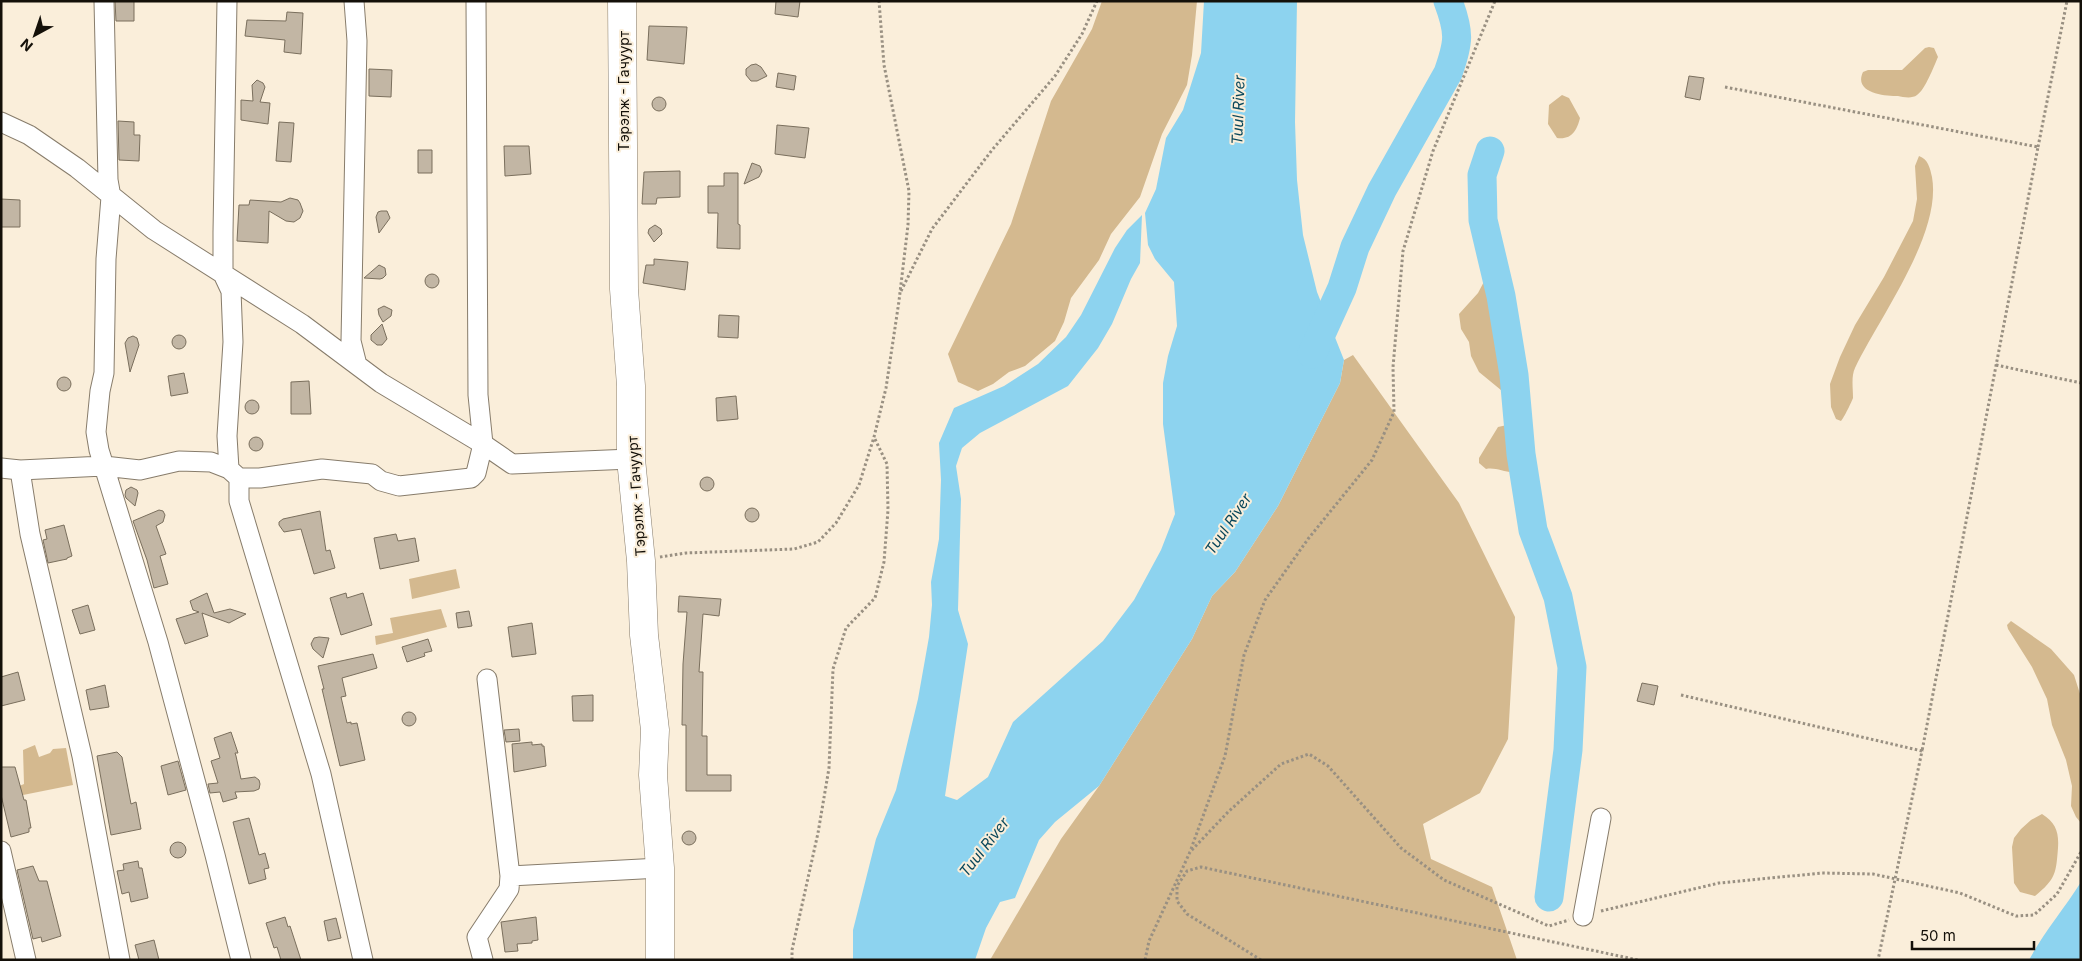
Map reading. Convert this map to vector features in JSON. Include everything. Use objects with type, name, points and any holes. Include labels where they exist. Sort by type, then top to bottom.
[{"type":"main road","name":"Тэрэлж - Гачуурт","points":[[622,1],[624,290],[631,386],[631,459],[642,561],[644,635],[655,730],[653,775],[660,868],[660,960]]},
{"type":"street","points":[[104,1],[108,180],[111,197],[106,259],[104,373],[100,391],[96,432],[104,466],[158,642],[241,960]]},
{"type":"street","points":[[227,1],[223,274],[231,291],[233,342],[227,436],[241,507],[321,774],[363,960]]},
{"type":"street","points":[[354,1],[357,41],[351,341],[358,365]]},
{"type":"street","points":[[120,960],[82,756],[30,534],[10,469],[104,466],[140,470],[180,461],[211,462],[234,474],[260,478],[322,469],[372,474],[381,481],[399,486],[471,478],[476,472],[483,444],[478,395],[476,1]]},
{"type":"street","points":[[1,122],[37,140],[77,168],[154,230],[302,324],[381,383],[483,444],[512,464],[631,459]]},
{"type":"street","points":[[483,960],[477,937],[509,889],[510,876],[487,679]]},
{"type":"street","points":[[1583,916],[1601,818]]},
{"type":"street","points":[[1,851],[26,960]]},
{"type":"street","points":[[510,876],[660,868]]},
{"type":"path","points":[[642,561],[686,553],[709,554],[794,549],[818,542],[836,523],[859,485],[874,437],[886,388],[908,225],[909,191],[884,65],[879,1]]},
{"type":"path","points":[[900,294],[932,229],[992,150],[1055,76],[1082,34],[1097,1]]},
{"type":"path","points":[[1190,852],[1225,756],[1244,655],[1265,600],[1308,539],[1372,460],[1394,412],[1393,367],[1403,252],[1433,151],[1495,1]]},
{"type":"path","points":[[1878,960],[1922,751],[2067,1]]},
{"type":"path","points":[[1725,87],[2038,147]]},
{"type":"path","points":[[1996,366],[2081,383]]},
{"type":"path","points":[[792,960],[797,923],[818,833],[829,768],[833,669],[846,628],[875,598],[884,562],[888,510],[887,464],[874,437]]},
{"type":"path","points":[[1681,695],[1922,751]]},
{"type":"path","points":[[1261,960],[1187,914],[1177,901],[1177,886],[1187,871],[1201,867],[1637,960]]},
{"type":"shaded area","points":[[1102,1],[1197,1],[1187,85],[1162,134],[1140,197],[1111,234],[1099,260],[1071,298],[1064,322],[1055,341],[1025,366],[1009,372],[993,384],[978,391],[958,382],[948,354],[1011,224],[1051,101],[1092,29]]},
{"type":"shaded area","points":[[1925,48],[1934,48],[1938,57],[1926,83],[1915,96],[1879,94],[1866,89],[1862,85],[1863,72],[1868,70],[1902,70]]},
{"type":"shaded area","points":[[1562,95],[1569,98],[1580,118],[1570,136],[1557,138],[1548,124],[1549,105]]},
{"type":"shaded area","points":[[1919,156],[1927,162],[1932,177],[1933,199],[1928,224],[1907,274],[1855,368],[1853,398],[1841,421],[1836,419],[1831,407],[1830,384],[1855,325],[1884,277],[1913,221],[1917,199],[1915,166]]},
{"type":"shaded area","points":[[1500,264],[1508,270],[1511,276],[1513,297],[1517,308],[1514,335],[1527,369],[1528,378],[1525,386],[1519,391],[1507,395],[1479,372],[1471,356],[1469,342],[1461,329],[1459,314],[1478,293],[1487,276]]},
{"type":"shaded area","points":[[1353,355],[1459,503],[1515,617],[1508,739],[1480,793],[1423,824],[1431,859],[1492,887],[1517,960],[990,960],[1061,839],[1099,786],[1192,639],[1212,596],[1235,572],[1278,506],[1340,383],[1344,360]]},
{"type":"shaded area","points":[[1507,425],[1515,447],[1515,472],[1486,469],[1479,463],[1479,458],[1498,427]]},
{"type":"shaded area","points":[[456,569],[460,588],[412,599],[409,579]]},
{"type":"shaded area","points":[[441,609],[447,627],[376,645],[375,636],[393,633],[390,618]]},
{"type":"shaded area","points":[[2011,621],[2051,649],[2074,675],[2081,697],[2081,823],[2071,806],[2072,786],[2066,760],[2052,725],[2047,699],[2032,667],[2008,629],[2007,625]]},
{"type":"shaded area","points":[[35,745],[39,757],[50,753],[53,749],[66,748],[73,785],[18,796],[17,787],[24,784],[23,750]]},
{"type":"shaded area","points":[[2042,814],[2056,828],[2058,848],[2054,875],[2047,885],[2035,896],[2020,892],[2014,883],[2012,847],[2014,838],[2021,829],[2031,820]]},
{"type":"water","name":"Tuul River","points":[[1204,1],[1297,1],[1295,122],[1297,180],[1303,235],[1317,292],[1344,360],[1340,383],[1278,506],[1235,572],[1212,596],[1192,639],[1099,786],[1055,822],[1039,840],[1015,898],[1000,902],[986,928],[975,960],[853,960],[853,930],[876,839],[896,790],[918,699],[929,637],[932,605],[931,582],[939,539],[941,480],[939,443],[954,408],[1004,386],[1038,364],[1066,337],[1081,315],[1115,248],[1127,230],[1142,215],[1140,263],[1131,279],[1112,324],[1098,348],[1068,386],[980,433],[962,448],[956,466],[961,499],[958,610],[968,644],[945,796],[957,800],[988,777],[1013,722],[1103,641],[1134,600],[1161,550],[1175,514],[1163,424],[1163,383],[1168,356],[1177,326],[1174,282],[1155,259],[1148,245],[1145,213],[1156,189],[1166,138],[1183,110],[1201,53]]},
{"type":"water","points":[[2081,882],[2081,955],[2079,960],[2029,960],[2041,940]]},
{"type":"building","points":[[115,1],[134,1],[134,21],[116,21]]},
{"type":"building","points":[[776,1],[800,1],[798,17],[775,14]]},
{"type":"building","points":[[287,12],[303,13],[301,54],[284,52],[285,40],[245,36],[247,20],[286,21]]},
{"type":"building","points":[[649,26],[687,27],[684,64],[647,60]]},
{"type":"building","points":[[756,64],[761,67],[767,76],[757,81],[751,81],[746,75],[746,69]]},
{"type":"building","points":[[369,69],[392,70],[391,97],[369,96]]},
{"type":"building","points":[[778,73],[796,76],[794,90],[776,87]]},
{"type":"building","points":[[1689,76],[1704,78],[1700,100],[1685,97]]},
{"type":"building","points":[[257,80],[263,83],[265,87],[260,102],[270,103],[268,124],[241,120],[241,100],[253,101],[252,85]]},
{"type":"building","points":[[659,97],[664,99],[666,104],[664,109],[659,111],[654,109],[652,104],[654,99]]},
{"type":"building","points":[[118,121],[134,122],[134,135],[140,135],[139,161],[119,160]]},
{"type":"building","points":[[279,122],[294,123],[291,162],[276,161]]},
{"type":"building","points":[[777,125],[809,128],[805,158],[775,154]]},
{"type":"building","points":[[504,146],[529,146],[531,174],[505,176]]},
{"type":"building","points":[[418,150],[432,150],[432,173],[418,173]]},
{"type":"building","points":[[752,163],[760,166],[762,171],[759,177],[744,184]]},
{"type":"building","points":[[680,171],[680,197],[657,198],[656,204],[642,204],[644,172]]},
{"type":"building","points":[[724,173],[738,173],[740,249],[717,248],[718,213],[708,213],[708,186],[724,186]]},
{"type":"building","points":[[290,198],[298,200],[300,203],[303,211],[300,218],[294,222],[286,221],[269,211],[268,243],[237,241],[239,205],[249,205],[250,200],[281,202]]},
{"type":"building","points":[[1,199],[20,200],[20,227],[1,227]]},
{"type":"building","points":[[387,211],[390,218],[379,233],[376,217],[378,212]]},
{"type":"building","points":[[655,225],[661,229],[662,234],[654,242],[648,233],[649,229]]},
{"type":"building","points":[[654,259],[688,262],[685,290],[643,283],[646,265],[654,265]]},
{"type":"building","points":[[379,265],[385,268],[386,275],[383,278],[364,278]]},
{"type":"building","points":[[432,274],[437,276],[439,281],[437,286],[432,288],[427,286],[425,281],[427,276]]},
{"type":"building","points":[[384,306],[392,310],[391,316],[383,322],[378,309]]},
{"type":"building","points":[[719,315],[739,316],[738,338],[718,337]]},
{"type":"building","points":[[382,324],[387,339],[382,345],[377,345],[371,340],[371,335]]},
{"type":"building","points":[[179,335],[184,337],[186,342],[184,347],[179,349],[174,347],[172,342],[174,337]]},
{"type":"building","points":[[133,336],[137,338],[139,345],[130,372],[125,343],[128,338]]},
{"type":"building","points":[[184,373],[188,393],[171,396],[168,376]]},
{"type":"building","points":[[64,377],[69,379],[71,384],[69,389],[64,391],[59,389],[57,384],[59,379]]},
{"type":"building","points":[[309,381],[311,414],[291,414],[291,382]]},
{"type":"building","points":[[736,396],[738,419],[717,421],[716,398]]},
{"type":"building","points":[[252,400],[257,402],[259,407],[257,412],[252,414],[247,412],[245,407],[247,402]]},
{"type":"building","points":[[256,437],[261,439],[263,444],[261,449],[256,451],[251,449],[249,444],[251,439]]},
{"type":"building","points":[[704,477],[710,477],[714,484],[710,491],[704,491],[700,487],[700,481]]},
{"type":"building","points":[[131,487],[137,490],[138,493],[135,506],[125,495],[126,490]]},
{"type":"building","points":[[749,508],[755,508],[759,515],[755,522],[749,522],[745,518],[745,512]]},
{"type":"building","points":[[159,510],[163,511],[165,515],[163,522],[156,526],[166,554],[160,556],[168,584],[154,588],[147,560],[133,521]]},
{"type":"building","points":[[320,511],[326,551],[330,550],[335,568],[314,574],[301,529],[284,532],[279,522],[283,519]]},
{"type":"building","points":[[64,525],[72,556],[48,563],[43,540],[47,539],[45,530]]},
{"type":"building","points":[[396,534],[398,541],[415,538],[419,561],[380,569],[374,538]]},
{"type":"building","points":[[207,593],[214,613],[230,609],[246,614],[229,623],[202,613],[208,636],[185,644],[176,619],[199,612],[193,610],[190,601]]},
{"type":"building","points":[[346,593],[347,598],[363,593],[372,625],[341,635],[330,598]]},
{"type":"building","points":[[679,596],[721,599],[719,616],[703,614],[699,672],[703,672],[702,736],[707,736],[707,775],[731,775],[731,791],[686,791],[686,725],[682,725],[683,664],[687,612],[678,612]]},
{"type":"building","points":[[88,605],[95,630],[80,634],[72,610]]},
{"type":"building","points":[[469,611],[472,626],[458,628],[456,613]]},
{"type":"building","points":[[532,623],[536,654],[512,657],[508,627]]},
{"type":"building","points":[[314,638],[329,638],[323,658],[313,649],[311,644]]},
{"type":"building","points":[[428,639],[432,651],[424,653],[425,656],[407,662],[402,647]]},
{"type":"building","points":[[373,654],[377,668],[342,678],[346,696],[341,697],[347,723],[357,723],[365,760],[340,766],[318,666]]},
{"type":"building","points":[[18,672],[25,700],[1,706],[1,677]]},
{"type":"building","points":[[1642,683],[1658,686],[1654,705],[1637,701]]},
{"type":"building","points":[[105,685],[109,707],[90,710],[86,690]]},
{"type":"building","points":[[593,695],[593,721],[573,721],[572,696]]},
{"type":"building","points":[[406,712],[412,712],[416,719],[412,726],[406,726],[402,722],[402,716]]},
{"type":"building","points":[[519,729],[520,741],[506,742],[504,730]]},
{"type":"building","points":[[231,732],[238,753],[235,753],[241,779],[255,777],[259,780],[260,784],[259,789],[235,792],[237,798],[223,802],[220,792],[210,793],[208,784],[218,783],[211,761],[220,758],[214,738]]},
{"type":"building","points":[[532,742],[532,745],[542,744],[544,746],[546,766],[514,772],[512,744]]},
{"type":"building","points":[[117,752],[122,757],[131,804],[136,802],[141,829],[111,835],[97,756]]},
{"type":"building","points":[[178,761],[186,790],[168,795],[161,766]]},
{"type":"building","points":[[1,767],[15,767],[24,800],[26,800],[31,828],[29,828],[29,832],[11,837],[1,795]]},
{"type":"building","points":[[249,818],[259,855],[265,853],[269,868],[264,869],[266,879],[249,884],[233,822]]},
{"type":"building","points":[[686,831],[692,831],[696,838],[692,845],[686,845],[682,841],[682,835]]},
{"type":"building","points":[[178,842],[186,850],[178,858],[170,850]]},
{"type":"building","points":[[138,861],[139,868],[142,868],[148,898],[131,902],[129,892],[122,894],[117,871],[124,870],[123,864]]},
{"type":"building","points":[[33,866],[39,881],[47,881],[61,936],[42,942],[41,937],[33,939],[17,870]]},
{"type":"building","points":[[285,917],[288,927],[290,926],[301,960],[281,960],[277,947],[274,948],[266,923]]},
{"type":"building","points":[[536,917],[538,940],[532,941],[532,943],[517,944],[518,951],[505,952],[501,922]]},
{"type":"building","points":[[336,918],[341,938],[328,941],[324,921]]},
{"type":"building","points":[[154,940],[159,960],[139,960],[135,945]]},
{"type":"waterway","points":[[1312,354],[1342,288],[1355,247],[1382,190],[1448,73],[1457,37],[1455,21],[1448,1]]},
{"type":"waterway","points":[[1490,151],[1482,175],[1483,220],[1501,296],[1514,375],[1521,454],[1533,530],[1558,597],[1572,667],[1568,750],[1549,897]]}]
